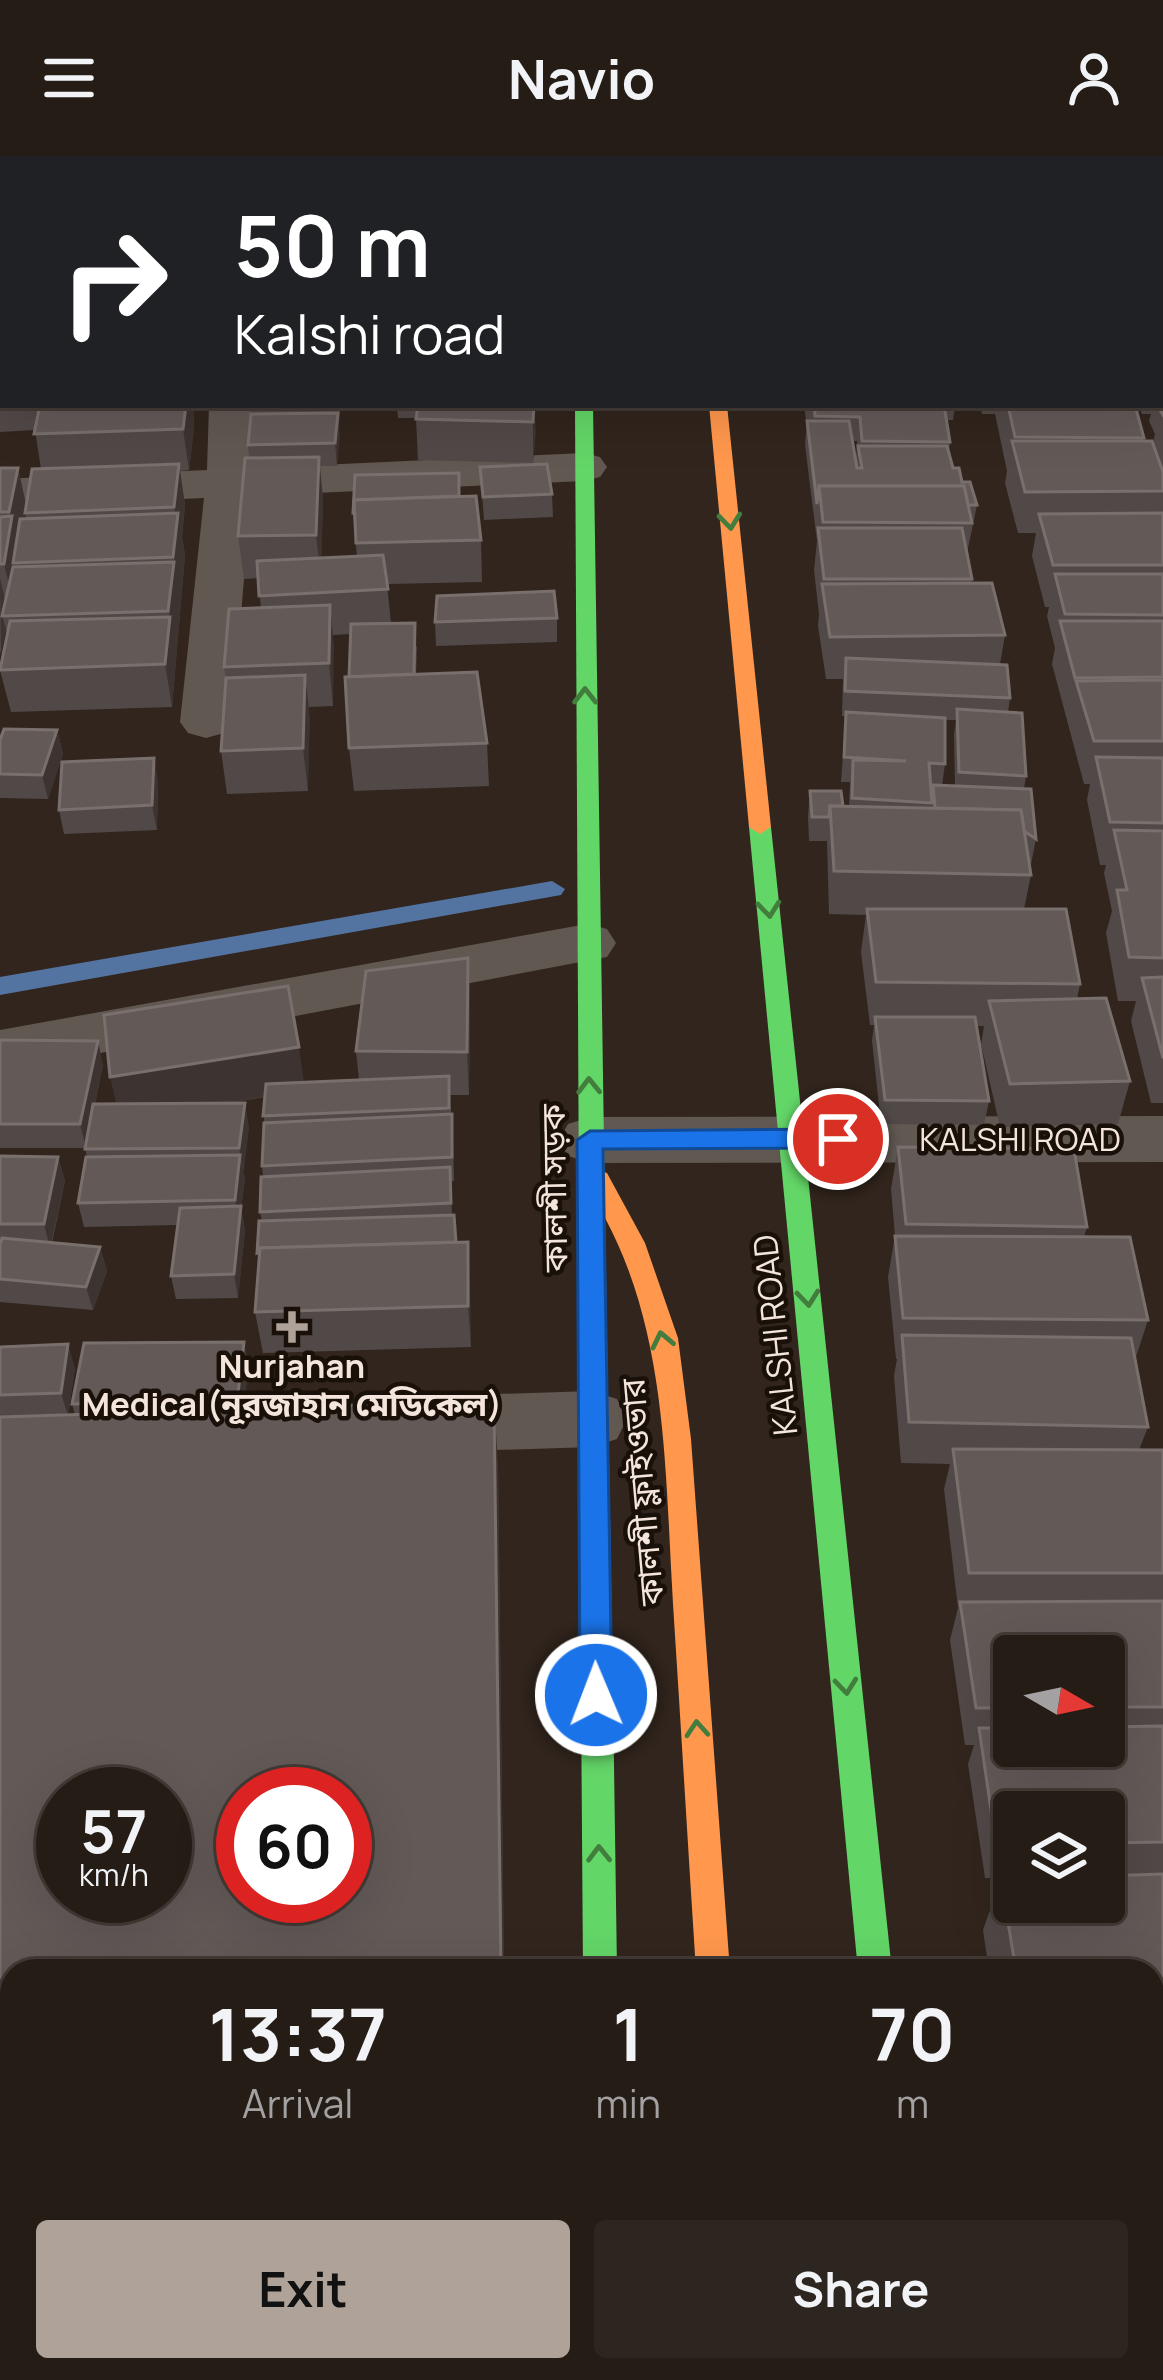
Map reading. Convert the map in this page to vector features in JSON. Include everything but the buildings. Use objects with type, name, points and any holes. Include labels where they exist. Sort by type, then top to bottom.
[{"type":"main road","name":"কালশী সড়ক","points":[[584,408],[601,1959]]},
{"type":"main road","name":"KALSHI ROAD","points":[[718,408],[874,1959]]},
{"type":"main road","name":"কালশী ফ্লাইওভার","points":[[590,1153],[632,1244],[664,1338],[677,1439],[712,1959]]},
{"type":"street","points":[[206,722],[230,480],[231,408]]},
{"type":"street","points":[[0,493],[584,467]]},
{"type":"street","points":[[0,1051],[587,944]]},
{"type":"street","name":"KALSHI ROAD","points":[[590,1153],[792,1139],[1163,1139]]},
{"type":"street","points":[[334,1427],[592,1419]]},
{"type":"waterway","points":[[0,986],[552,889]]},
{"type":"traffic: fast","points":[[584,408],[592,1210]]},
{"type":"traffic: fast","points":[[760,827],[874,1959]]},
{"type":"traffic: fast","points":[[597,1695],[600,1959]]},
{"type":"traffic: slow","points":[[718,408],[760,827]]},
{"type":"traffic: slow","points":[[598,1180],[632,1243],[664,1338],[677,1439],[712,1959]]},
{"type":"traffic: slow","points":[[592,1210],[597,1695]]},
{"type":"place","name":"Nurjahan Medical(নূরজাহান মেডিকেল)","points":[[292,1327]]},
{"type":"route","points":[[596,1695],[590,1140],[838,1139]]}]
